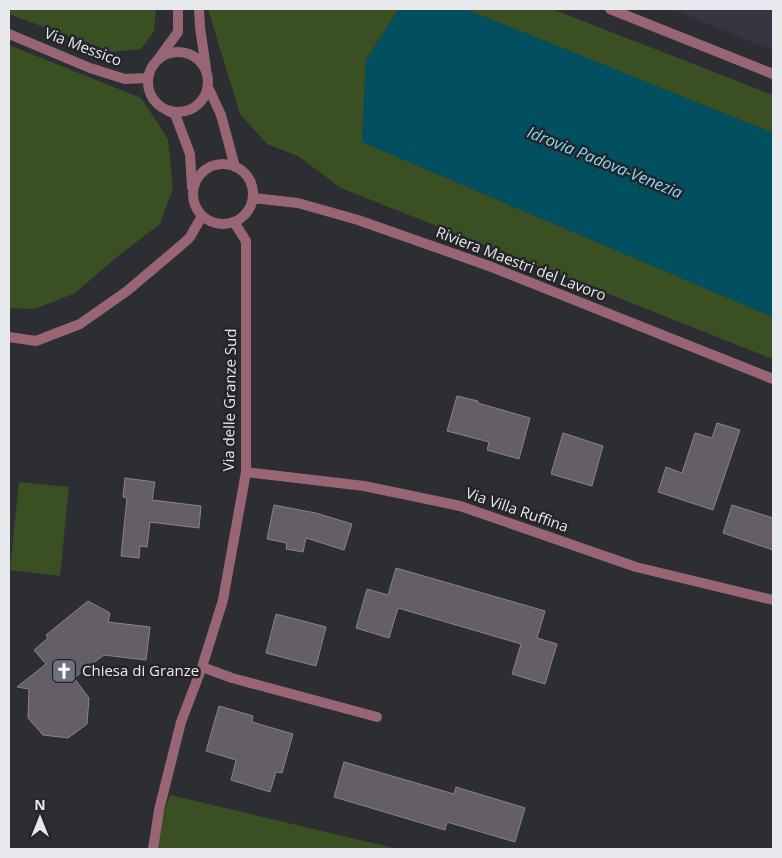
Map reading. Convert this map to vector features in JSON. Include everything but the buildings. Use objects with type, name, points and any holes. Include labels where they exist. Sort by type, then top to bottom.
[{"type":"street","points":[[178,9],[178,32],[152,67],[148,78],[150,95],[161,108],[175,114],[190,154],[194,204],[202,216],[212,222],[223,224],[234,222],[250,208],[253,198],[252,186],[245,174],[235,167],[222,164],[208,168],[198,177],[193,190]]},
{"type":"street","points":[[161,108],[172,112],[184,112],[196,107],[204,98],[208,87],[208,78],[199,9]]},
{"type":"street","points":[[610,9],[773,74]]},
{"type":"street","name":"Via Messico","points":[[9,34],[90,68],[125,79],[148,78]]},
{"type":"street","points":[[159,58],[172,53],[185,53],[197,59],[206,69]]},
{"type":"street","points":[[208,87],[221,115],[235,167]]},
{"type":"street","name":"Riviera Maestri del Lavoro","points":[[253,198],[298,203],[377,226],[489,266],[773,379]]},
{"type":"street","points":[[9,337],[36,341],[80,324],[127,291],[185,242],[202,216]]},
{"type":"street","name":"Via delle Granze Sud","points":[[153,849],[159,810],[181,722],[202,667],[223,600],[246,472],[246,241],[234,222]]},
{"type":"street","name":"Via Villa Ruffina","points":[[246,472],[364,486],[460,506],[636,567],[773,600]]},
{"type":"street","points":[[202,667],[232,678],[377,717]]},
{"type":"shaded area","points":[[671,9],[773,9],[773,51]]},
{"type":"green space","points":[[9,9],[156,9],[154,31],[141,49],[112,52],[9,14]]},
{"type":"green space","points":[[208,9],[399,9],[366,60],[362,142],[773,317],[773,359],[341,188],[298,156],[267,144],[240,114]]},
{"type":"green space","points":[[465,9],[552,9],[773,95],[773,133]]},
{"type":"green space","points":[[9,45],[141,98],[168,139],[173,188],[160,224],[118,256],[75,293],[35,309],[9,308]]},
{"type":"green space","points":[[19,482],[69,487],[60,576],[10,570]]},
{"type":"green space","points":[[170,795],[398,849],[153,849]]},
{"type":"water","name":"Idrovia Padova-Venezia","points":[[399,9],[465,9],[773,133],[773,317],[362,142],[366,60]]},
{"type":"place","name":"Chiesa di Granze","points":[[64,671]]}]
